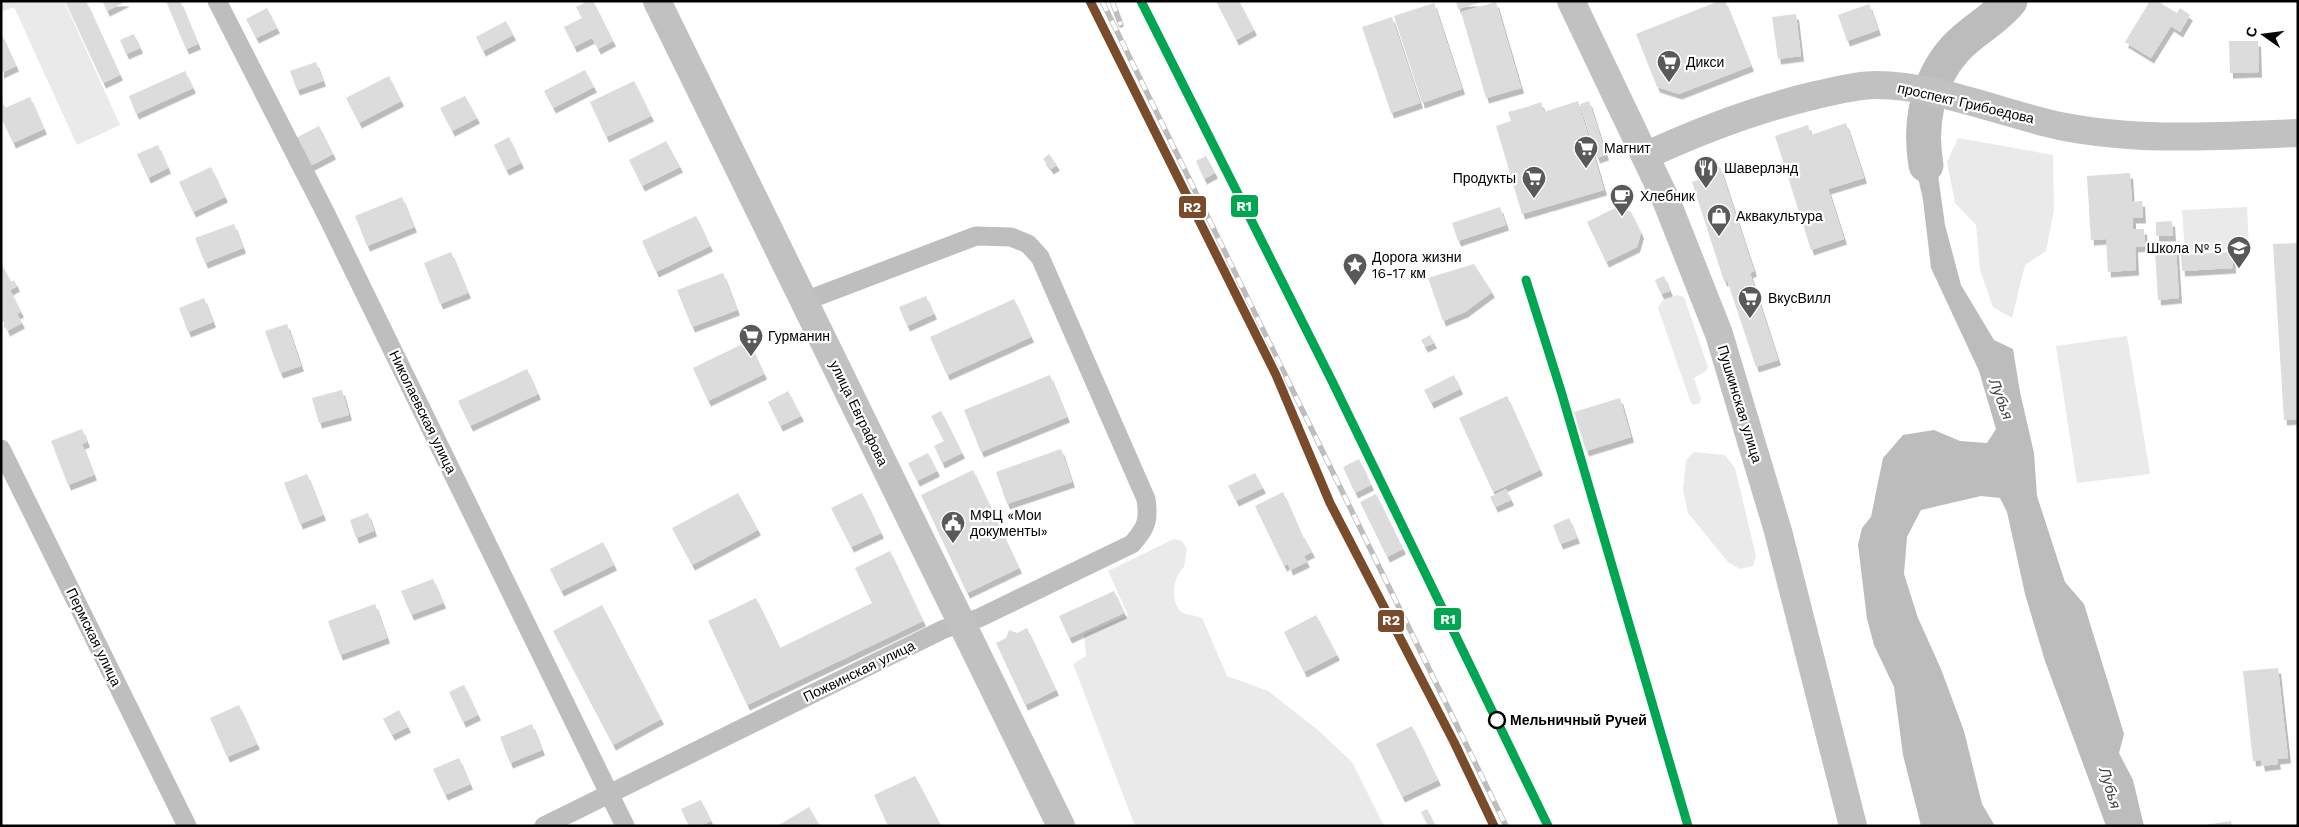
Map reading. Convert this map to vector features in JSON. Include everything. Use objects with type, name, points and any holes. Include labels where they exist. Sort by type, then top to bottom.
[{"type":"street","name":"Николаевская улица","points":[[217,1],[326,214],[625,826]]},
{"type":"street","name":"улица Евграфова","points":[[656,1],[805,301],[1061,826]]},
{"type":"street","name":"Пушкинская улица","points":[[1571,1],[1680,234],[1716,325],[1746,418],[1778,531],[1853,826]]},
{"type":"street","name":"проспект Грибоедова","points":[[1645,156],[1713,126],[1772,105],[1874,85],[1910,88],[2061,126],[2119,134],[2170,138],[2298,133]]},
{"type":"street","name":"Пожвинская улица","points":[[544,826],[609,792],[939,632],[979,618],[1132,544],[1143,531],[1148,515],[1146,498],[1040,257],[1028,244],[1011,237],[976,236],[805,301]]},
{"type":"street","name":"Пермская улица","points":[[1,449],[188,826]]},
{"type":"shaded area","points":[[1,1],[64,1],[120,125],[77,145],[14,7],[1,12]]},
{"type":"shaded area","points":[[1958,138],[2053,155],[2054,210],[2046,251],[2025,265],[2012,318],[1993,307],[1980,270],[1976,225],[1955,203],[1947,162]]},
{"type":"shaded area","points":[[2247,207],[2249,248],[2185,252],[2182,210]]},
{"type":"shaded area","points":[[1677,295],[1684,297],[1708,367],[1706,371],[1694,378],[1701,399],[1700,403],[1694,405],[1691,403],[1658,308],[1662,301]]},
{"type":"shaded area","points":[[2127,336],[2150,474],[2077,483],[2056,346]]},
{"type":"shaded area","points":[[1694,452],[1725,455],[1735,468],[1756,556],[1753,566],[1740,569],[1728,562],[1688,513],[1683,490],[1686,460]]},
{"type":"shaded area","points":[[1174,539],[1182,541],[1187,549],[1184,567],[1180,571],[1175,583],[1174,597],[1176,603],[1183,613],[1202,618],[1227,676],[1268,691],[1318,730],[1352,762],[1384,826],[1135,826],[1073,664],[1086,656],[1084,634],[1128,615],[1108,571]]},
{"type":"water","points":[[1909,113],[1940,121],[1936,161],[1945,225],[1961,285],[1994,340],[2013,349],[2020,392],[2034,453],[2037,496],[2065,582],[2084,604],[2124,734],[2119,753],[2133,780],[2144,826],[2106,826],[2045,661],[2025,594],[2007,512],[2000,498],[1981,496],[1921,510],[1907,537],[1904,574],[1918,618],[1941,669],[1964,731],[1982,804],[1995,826],[1921,826],[1903,755],[1894,687],[1874,645],[1867,619],[1858,545],[1862,528],[1871,517],[1883,458],[1903,435],[1934,430],[1960,441],[1987,443],[1996,429],[1979,371],[1931,268],[1923,200],[1911,145]]},
{"type":"building","points":[[65,1],[86,1],[120,75],[103,83]]},
{"type":"building","points":[[102,1],[127,1],[107,11]]},
{"type":"building","points":[[166,1],[180,1],[198,44],[186,49]]},
{"type":"building","points":[[588,1],[593,1],[613,41],[598,49],[592,38],[574,47],[564,27],[582,18],[576,7]]},
{"type":"building","points":[[1216,1],[1239,1],[1254,30],[1236,40]]},
{"type":"building","points":[[1456,1],[1482,1],[1482,2],[1458,9]]},
{"type":"building","points":[[1719,1],[1725,1],[1751,66],[1679,94],[1657,87],[1636,34]]},
{"type":"building","points":[[2150,1],[2157,1],[2177,13],[2180,8],[2190,15],[2180,32],[2171,26],[2151,58],[2125,42]]},
{"type":"building","points":[[1496,2],[1521,88],[1486,98],[1461,12]]},
{"type":"building","points":[[1434,3],[1462,89],[1422,103],[1394,16]]},
{"type":"building","points":[[1869,4],[1878,30],[1847,41],[1838,15]]},
{"type":"building","points":[[267,8],[277,28],[256,38],[246,19]]},
{"type":"building","points":[[1796,14],[1801,56],[1778,59],[1772,17]]},
{"type":"building","points":[[1392,17],[1420,103],[1391,113],[1362,27]]},
{"type":"building","points":[[506,21],[513,35],[483,51],[476,37]]},
{"type":"building","points":[[1,33],[16,66],[1,73]]},
{"type":"building","points":[[134,34],[140,48],[126,54],[120,40]]},
{"type":"building","points":[[2229,41],[2258,41],[2259,72],[2230,73]]},
{"type":"building","points":[[316,62],[323,81],[297,90],[290,71]]},
{"type":"building","points":[[585,70],[594,87],[553,108],[544,91]]},
{"type":"building","points":[[185,71],[193,88],[136,114],[129,96]]},
{"type":"building","points":[[389,76],[401,101],[359,123],[346,98]]},
{"type":"building","points":[[634,81],[651,116],[606,137],[590,102]]},
{"type":"building","points":[[465,96],[477,118],[452,131],[440,108]]},
{"type":"building","points":[[30,97],[44,129],[13,143],[1,117],[1,100],[5,108]]},
{"type":"building","points":[[1578,101],[1604,190],[1522,214],[1496,126],[1511,121],[1508,112],[1541,102],[1544,112]]},
{"type":"building","points":[[1589,101],[1606,155],[1597,158],[1580,104]]},
{"type":"building","points":[[1846,123],[1864,178],[1828,189],[1844,239],[1811,250],[1775,136],[1808,125],[1811,135]]},
{"type":"building","points":[[319,126],[333,154],[310,166],[296,138]]},
{"type":"building","points":[[509,137],[521,163],[506,170],[494,145]]},
{"type":"building","points":[[666,141],[680,167],[642,186],[629,160]]},
{"type":"building","points":[[158,145],[168,168],[148,178],[137,154]]},
{"type":"building","points":[[1049,154],[1057,165],[1051,169],[1043,159]]},
{"type":"building","points":[[1206,156],[1215,173],[1204,179],[1196,161]]},
{"type":"building","points":[[211,167],[225,197],[193,212],[179,182]]},
{"type":"building","points":[[1720,167],[1754,271],[1750,273],[1778,360],[1756,367],[1727,280],[1724,281],[1692,182],[1701,179],[1699,174]]},
{"type":"building","points":[[2130,173],[2132,202],[2142,201],[2143,218],[2133,218],[2133,229],[2144,229],[2145,246],[2135,247],[2136,270],[2108,272],[2106,239],[2091,240],[2087,176]]},
{"type":"building","points":[[402,197],[414,227],[367,246],[355,216]]},
{"type":"building","points":[[1500,207],[1506,225],[1458,241],[1452,223]]},
{"type":"building","points":[[1617,207],[1631,212],[1641,233],[1637,247],[1606,262],[1587,222]]},
{"type":"building","points":[[696,216],[710,246],[656,272],[642,241]]},
{"type":"building","points":[[2172,221],[2173,236],[2156,236],[2156,222]]},
{"type":"building","points":[[234,224],[243,248],[205,263],[195,238]]},
{"type":"building","points":[[2298,243],[2298,419],[2284,420],[2273,244]]},
{"type":"building","points":[[2176,249],[2179,298],[2158,300],[2155,250]]},
{"type":"building","points":[[451,252],[468,293],[440,304],[424,263]]},
{"type":"building","points":[[2232,252],[2233,268],[2182,271],[2181,255]]},
{"type":"building","points":[[1,263],[11,282],[14,280],[17,286],[10,290],[21,312],[17,314],[22,323],[7,331],[3,321],[1,322]]},
{"type":"building","points":[[1474,264],[1492,292],[1465,312],[1443,321],[1428,278]]},
{"type":"building","points":[[723,273],[737,310],[692,327],[677,290]]},
{"type":"building","points":[[1664,276],[1670,291],[1661,294],[1655,280]]},
{"type":"building","points":[[926,296],[934,314],[907,326],[899,307]]},
{"type":"building","points":[[204,298],[213,322],[188,332],[179,308]]},
{"type":"building","points":[[1014,299],[1031,337],[947,375],[930,337]]},
{"type":"building","points":[[287,324],[301,366],[280,373],[265,331]]},
{"type":"building","points":[[1430,335],[1434,343],[1425,347],[1421,340]]},
{"type":"building","points":[[749,341],[764,374],[708,401],[693,368]]},
{"type":"building","points":[[527,369],[538,394],[470,426],[458,401]]},
{"type":"building","points":[[1050,375],[1067,417],[981,452],[964,410]]},
{"type":"building","points":[[1454,375],[1460,389],[1431,403],[1424,390]]},
{"type":"building","points":[[342,390],[349,415],[319,423],[312,398]]},
{"type":"building","points":[[788,391],[801,416],[780,426],[768,402]]},
{"type":"building","points":[[1507,396],[1540,470],[1493,492],[1459,418]]},
{"type":"building","points":[[1620,398],[1631,437],[1586,451],[1574,412]]},
{"type":"building","points":[[941,411],[962,453],[942,463],[934,446],[944,441],[931,416]]},
{"type":"building","points":[[82,429],[87,442],[82,444],[94,475],[68,485],[51,441]]},
{"type":"building","points":[[1061,449],[1072,482],[1007,504],[996,472]]},
{"type":"building","points":[[928,453],[937,471],[917,481],[908,463]]},
{"type":"building","points":[[1359,459],[1371,485],[1355,493],[1343,467]]},
{"type":"building","points":[[973,470],[1019,568],[967,593],[921,495]]},
{"type":"building","points":[[1255,473],[1263,488],[1236,501],[1228,486]]},
{"type":"building","points":[[307,474],[323,515],[300,524],[284,483]]},
{"type":"building","points":[[1506,489],[1511,500],[1495,507],[1490,497]]},
{"type":"building","points":[[1283,492],[1303,538],[1312,552],[1304,556],[1307,562],[1290,570],[1288,564],[1284,566],[1255,506]]},
{"type":"building","points":[[738,493],[758,530],[692,565],[672,528]]},
{"type":"building","points":[[862,493],[881,533],[851,547],[831,508]]},
{"type":"building","points":[[1376,494],[1403,549],[1387,557],[1360,502]]},
{"type":"building","points":[[368,513],[374,531],[356,538],[350,520]]},
{"type":"building","points":[[1569,518],[1577,538],[1560,544],[1553,525]]},
{"type":"building","points":[[603,542],[614,565],[561,591],[550,569]]},
{"type":"building","points":[[890,551],[923,621],[747,705],[708,621],[756,598],[780,648],[872,603],[855,568]]},
{"type":"building","points":[[433,579],[443,603],[411,615],[401,591]]},
{"type":"building","points":[[1114,591],[1124,613],[1069,638],[1059,616]]},
{"type":"building","points":[[375,604],[387,638],[340,655],[328,621]]},
{"type":"building","points":[[602,605],[661,719],[613,745],[553,631]]},
{"type":"building","points":[[1316,615],[1337,655],[1304,672],[1284,632]]},
{"type":"building","points":[[1027,628],[1056,690],[1025,705],[996,643],[1006,638],[1009,630],[1017,633]]},
{"type":"building","points":[[2278,668],[2288,758],[2277,759],[2278,764],[2262,766],[2261,760],[2253,761],[2243,671]]},
{"type":"building","points":[[464,685],[478,715],[463,722],[449,692]]},
{"type":"building","points":[[239,705],[257,744],[227,757],[210,718]]},
{"type":"building","points":[[399,710],[408,727],[392,735],[383,719]]},
{"type":"building","points":[[532,724],[542,750],[510,763],[500,737]]},
{"type":"building","points":[[1412,726],[1438,780],[1402,797],[1376,744]]},
{"type":"building","points":[[459,758],[470,784],[445,795],[433,769]]},
{"type":"building","points":[[915,776],[941,826],[888,826],[874,795]]},
{"type":"building","points":[[701,800],[711,821],[701,826],[689,826],[681,809]]},
{"type":"building","points":[[809,807],[820,826],[779,825]]},
{"type":"building","points":[[1427,809],[1435,826],[1428,826],[1421,812]]},
{"type":"building","points":[[2231,821],[2232,826],[2205,826],[2205,825]]},
{"type":"waterway","name":"Лубья","points":[[1926,165],[1924,134],[1927,104],[1945,61],[1955,49],[2010,1]]},
{"type":"railway","points":[[1102,1],[1506,826]]},
{"type":"railway","points":[[1112,1],[1121,25]]},
{"type":"railway","points":[[1526,280],[1561,391],[1688,826]]},
{"type":"transit line","name":"R2","points":[[1090,1],[1276,375],[1330,503],[1454,742],[1494,826]]},
{"type":"transit line","name":"R1","points":[[1141,1],[1332,381],[1548,826]]},
{"type":"transit line","name":"R1","points":[[1526,280],[1561,391],[1688,826]]},
{"type":"place","name":"Дикси","points":[[1669,83]]},
{"type":"place","name":"Магнит","points":[[1586,169]]},
{"type":"place","name":"Шаверлэнд","points":[[1706,189]]},
{"type":"place","name":"Продукты","points":[[1534,199]]},
{"type":"place","name":"Хлебник","points":[[1622,217]]},
{"type":"place","name":"Аквакультура","points":[[1719,237]]},
{"type":"place","name":"Школа № 5","points":[[2239,269]]},
{"type":"place","name":"Дорога жизни 16-17 км","points":[[1355,286]]},
{"type":"place","name":"ВкусВилл","points":[[1750,319]]},
{"type":"place","name":"Гурманин","points":[[751,357]]},
{"type":"place","name":"МФЦ «Мои документы»","points":[[953,544]]},
{"type":"place","name":"Мельничный Ручей","points":[[1497,720]]}]
